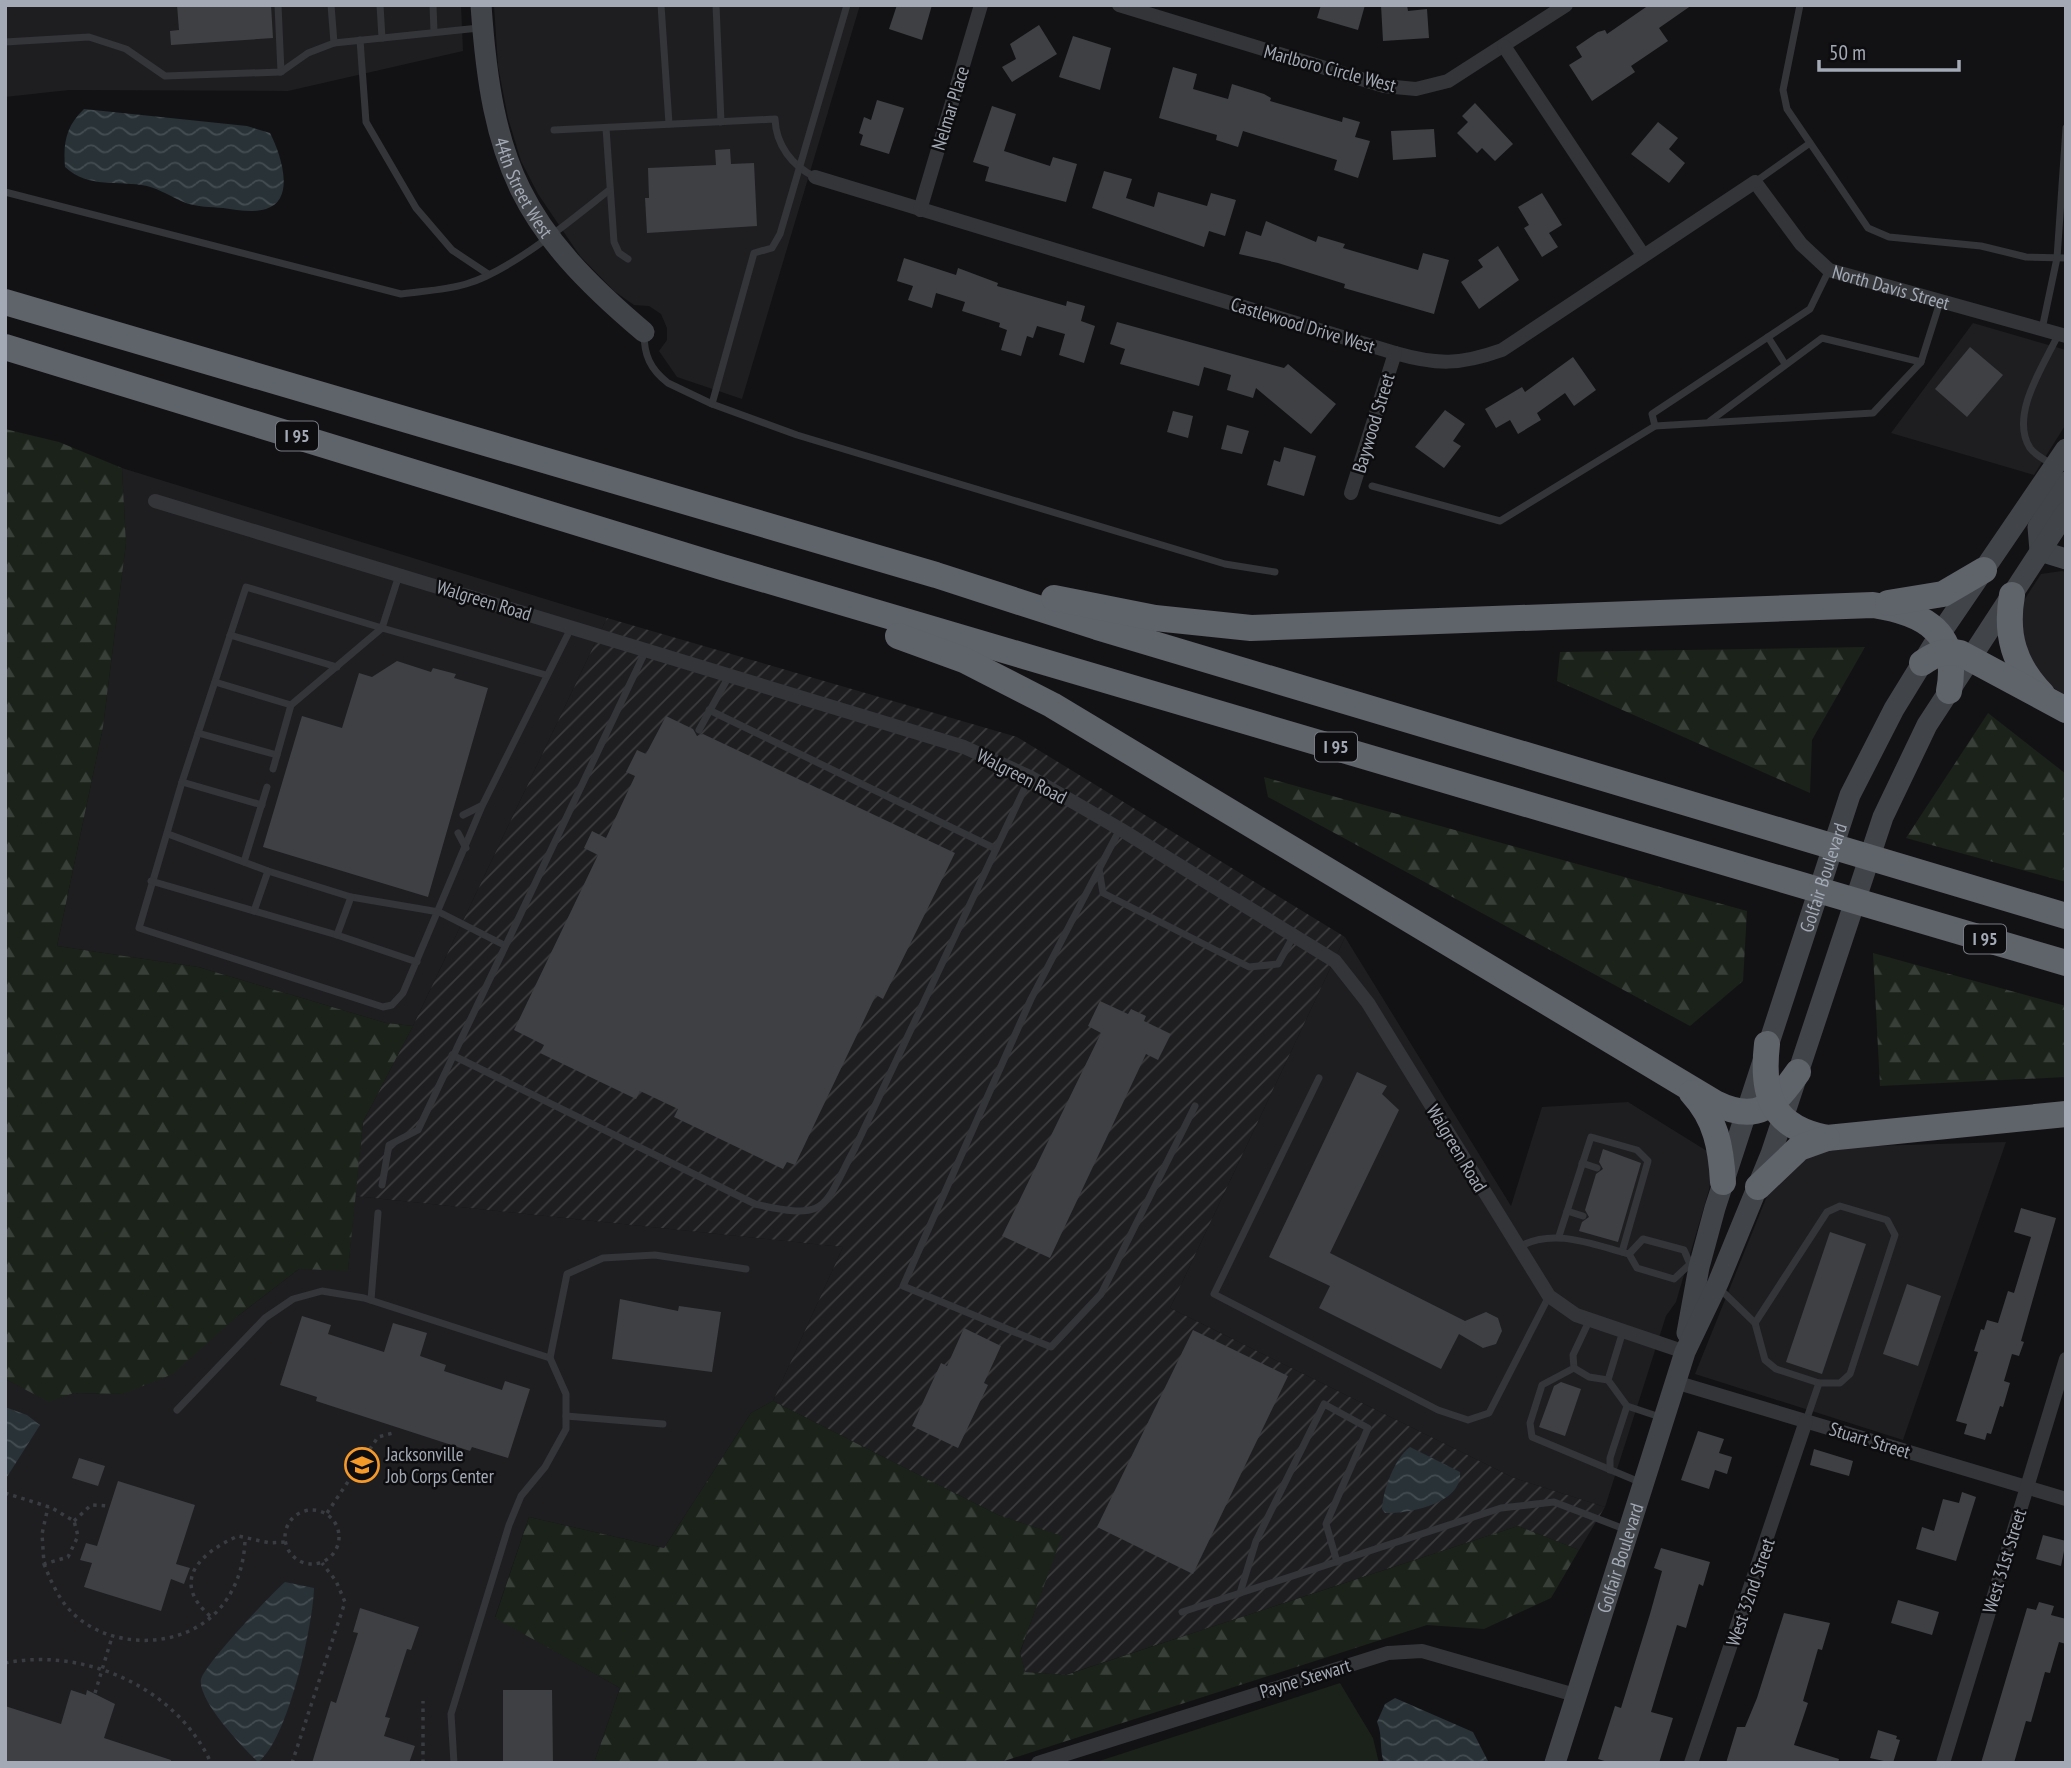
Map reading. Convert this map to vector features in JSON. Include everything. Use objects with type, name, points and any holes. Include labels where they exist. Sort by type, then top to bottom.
[{"type":"highway","name":"I 95","points":[[5,302],[936,575],[1097,627],[2066,916]]},
{"type":"highway","name":"I 95","points":[[5,347],[722,567],[2066,963]]},
{"type":"highway","points":[[722,567],[964,660],[1052,705],[1686,1087],[1728,1109],[1745,1112],[1777,1111]]},
{"type":"highway","points":[[936,575],[1155,618],[1251,628],[1873,605],[1933,598],[1952,592],[1984,570]]},
{"type":"highway","points":[[2012,595],[2008,615],[2011,646],[2027,679],[2043,696]]},
{"type":"highway","points":[[1873,605],[1919,617],[1953,648],[2018,687],[2043,696],[2066,710]]},
{"type":"highway","points":[[1922,663],[1935,654],[1953,648]]},
{"type":"highway","points":[[1949,691],[1953,671],[1953,648]]},
{"type":"highway","points":[[1767,1044],[1764,1069],[1766,1089],[1777,1111],[1796,1128],[1827,1138]]},
{"type":"highway","points":[[1777,1111],[1798,1072]]},
{"type":"highway","points":[[1686,1087],[1713,1123],[1721,1150],[1723,1182]]},
{"type":"highway","points":[[1758,1187],[1799,1148],[1827,1138],[2066,1114]]},
{"type":"main road","name":"44th Street West","points":[[481,5],[493,116],[504,155],[518,189],[549,237],[601,294],[644,332]]},
{"type":"main road","points":[[2040,551],[2038,527],[2062,466]]},
{"type":"main road","points":[[1953,648],[1984,570],[2062,466]]},
{"type":"main road","points":[[1953,648],[2012,595],[2066,512]]},
{"type":"main road","points":[[2040,551],[2066,559]]},
{"type":"main road","name":"Golfair Boulevard","points":[[1555,1763],[1685,1352],[1723,1182],[1850,795],[1878,738],[1922,663]]},
{"type":"main road","name":"Golfair Boulevard","points":[[1798,1072],[1883,817],[1922,736],[1949,691]]},
{"type":"main road","name":"Golfair Boulevard","points":[[1703,1279],[1758,1187],[1777,1111]]},
{"type":"street","name":"Nelmar Place","points":[[920,210],[981,5]]},
{"type":"street","name":"Marlboro Circle West","points":[[1119,5],[1398,88],[1416,89],[1436,86],[1566,5]]},
{"type":"street","points":[[1504,46],[1643,255]]},
{"type":"street","name":"Castlewood Drive West","points":[[815,177],[1395,353],[1445,364],[1480,358],[1502,350],[1755,182]]},
{"type":"street","name":"North Davis Street","points":[[1755,182],[1801,244],[1829,270],[2062,335]]},
{"type":"street","name":"Baywood Street","points":[[1351,493],[1395,353]]},
{"type":"street","name":"Walgreen Road","points":[[155,501],[964,747],[1030,777],[1120,828],[1335,961],[1352,979],[1549,1296],[1561,1307],[1590,1319],[1685,1352]]},
{"type":"street","name":"West 31st Street","points":[[1942,1763],[2066,1359]]},
{"type":"street","name":"Stuart Street","points":[[1675,1382],[2066,1499]]},
{"type":"street","name":"West 32nd Street","points":[[1691,1763],[1806,1421]]},
{"type":"street","name":"Payne Stewart","points":[[1038,1763],[1388,1653],[1422,1651],[1575,1695]]},
{"type":"lane","points":[[278,5],[281,72]]},
{"type":"lane","points":[[331,5],[334,43]]},
{"type":"lane","points":[[380,5],[382,38]]},
{"type":"lane","points":[[433,5],[434,32]]},
{"type":"lane","points":[[661,5],[669,124]]},
{"type":"lane","points":[[716,5],[721,122]]},
{"type":"lane","points":[[712,404],[754,253],[772,248],[780,234],[847,5]]},
{"type":"lane","points":[[1800,5],[1783,90],[1787,109],[1868,228],[1880,235],[1981,246],[2026,257],[2066,258]]},
{"type":"lane","points":[[5,42],[89,37],[126,49],[165,76],[281,72],[308,53],[334,43],[482,28]]},
{"type":"lane","points":[[360,40],[366,122],[416,208],[452,250],[488,274]]},
{"type":"lane","points":[[554,130],[775,119],[776,129],[787,155],[800,169],[815,177]]},
{"type":"lane","points":[[606,128],[608,191],[614,242],[619,253],[628,259]]},
{"type":"lane","points":[[2042,329],[2057,258],[2066,128]]},
{"type":"lane","points":[[1755,182],[1810,143]]},
{"type":"lane","points":[[5,192],[401,295],[467,284],[488,274],[549,237],[608,191]]},
{"type":"lane","points":[[1655,426],[1652,415],[1810,309],[1829,270]]},
{"type":"lane","points":[[1372,486],[1500,521],[1655,426],[1873,413],[1921,362],[1940,301]]},
{"type":"lane","points":[[644,332],[644,348],[656,373],[668,383],[712,404],[797,435],[1225,564],[1275,572]]},
{"type":"lane","points":[[2062,335],[2030,397],[2024,416],[2024,436],[2032,451],[2062,466]]},
{"type":"lane","points":[[1768,337],[1785,364]]},
{"type":"lane","points":[[1710,421],[1822,338],[1921,362]]},
{"type":"lane","points":[[273,769],[291,705],[382,628],[399,575]]},
{"type":"lane","points":[[547,675],[246,587],[182,782],[139,928],[383,1007],[392,1005],[403,993],[482,806],[572,627]]},
{"type":"lane","points":[[230,635],[337,667]]},
{"type":"lane","points":[[382,1185],[389,1145],[418,1130],[503,945],[647,649]]},
{"type":"lane","points":[[699,730],[730,675]]},
{"type":"lane","points":[[215,682],[291,705]]},
{"type":"lane","points":[[709,710],[996,849]]},
{"type":"lane","points":[[198,733],[277,755]]},
{"type":"lane","points":[[452,1055],[755,1204],[801,1214],[815,1210],[827,1201],[855,1148],[1030,777]]},
{"type":"lane","points":[[182,782],[262,805]]},
{"type":"lane","points":[[244,862],[267,787]]},
{"type":"lane","points":[[463,815],[482,806]]},
{"type":"lane","points":[[1120,828],[1031,999],[903,1286],[1051,1347],[1101,1294],[1195,1106]]},
{"type":"lane","points":[[458,833],[466,848]]},
{"type":"lane","points":[[167,834],[268,871],[351,897],[439,912],[503,945]]},
{"type":"lane","points":[[1099,869],[1103,893],[1250,967],[1278,964],[1294,934]]},
{"type":"lane","points":[[254,911],[268,871]]},
{"type":"lane","points":[[151,881],[337,935],[417,962]]},
{"type":"lane","points":[[337,935],[351,897]]},
{"type":"lane","points":[[1319,1078],[1214,1294],[1438,1410],[1468,1420],[1489,1413],[1549,1296]]},
{"type":"lane","points":[[1559,1237],[1591,1137],[1637,1150],[1648,1161],[1639,1180],[1625,1229],[1625,1253]]},
{"type":"lane","points":[[1582,1163],[1598,1168]]},
{"type":"lane","points":[[1625,1253],[1643,1239],[1685,1250],[1703,1279],[1755,1323],[1765,1360],[1776,1369],[1819,1383],[1840,1383],[1850,1374],[1895,1235],[1887,1220],[1840,1206],[1827,1212],[1755,1323]]},
{"type":"lane","points":[[1567,1211],[1583,1216]]},
{"type":"lane","points":[[371,1300],[378,1213]]},
{"type":"lane","points":[[1518,1248],[1530,1241],[1559,1237],[1625,1253],[1637,1268],[1674,1279],[1703,1279]]},
{"type":"lane","points":[[454,1763],[451,1714],[509,1525],[521,1496],[545,1466],[566,1429],[566,1394],[550,1358],[567,1275],[603,1258],[655,1255],[746,1269]]},
{"type":"lane","points":[[177,1410],[265,1318],[293,1298],[322,1291],[371,1300],[550,1358]]},
{"type":"lane","points":[[1574,1368],[1573,1354],[1590,1319]]},
{"type":"lane","points":[[1608,1380],[1623,1331]]},
{"type":"lane","points":[[1574,1368],[1589,1377],[1608,1380],[1627,1406],[1664,1419]]},
{"type":"lane","points":[[1574,1368],[1542,1385],[1530,1423],[1532,1437],[1643,1484]]},
{"type":"lane","points":[[1806,1421],[1819,1383]]},
{"type":"lane","points":[[1240,1593],[1256,1541],[1324,1404],[1368,1428],[1326,1524],[1337,1562]]},
{"type":"lane","points":[[1610,1469],[1610,1458],[1627,1406]]},
{"type":"lane","points":[[566,1416],[663,1424]]},
{"type":"lane","points":[[1182,1612],[1501,1508],[1554,1502],[1628,1530]]},
{"type":"path","points":[[327,1513],[378,1437],[393,1433]]},
{"type":"path","points":[[5,1493],[48,1507],[74,1521],[78,1536],[68,1556],[44,1564]]},
{"type":"path","points":[[74,1521],[91,1505],[110,1506]]},
{"type":"path","points":[[48,1507],[42,1534],[44,1564],[67,1607],[81,1620],[112,1637],[131,1641],[172,1637],[211,1616],[229,1595],[238,1575],[245,1553],[245,1537]]},
{"type":"path","points":[[309,1509],[327,1513],[338,1527],[340,1536],[334,1553],[322,1563],[302,1563],[288,1551],[285,1542],[288,1525],[301,1512],[309,1509]]},
{"type":"path","points":[[211,1616],[192,1598],[190,1584],[206,1554],[231,1539],[245,1537],[270,1544],[285,1542]]},
{"type":"path","points":[[292,1763],[345,1602],[336,1581],[322,1563]]},
{"type":"path","points":[[95,1693],[112,1637]]},
{"type":"path","points":[[5,1663],[28,1659],[55,1661],[102,1671],[136,1684],[172,1708],[195,1734],[211,1763]]},
{"type":"path","points":[[423,1701],[423,1763]]},
{"type":"shaded area","points":[[5,5],[461,5],[463,51],[288,91],[69,90],[5,97]]},
{"type":"shaded area","points":[[494,5],[860,5],[742,399],[677,377],[659,351],[667,340],[667,328],[661,314],[649,306],[634,305],[614,291],[580,256],[538,194],[521,161],[508,118],[498,66]]},
{"type":"shaded area","points":[[1973,323],[2066,350],[2066,424],[2034,475],[1891,433]]},
{"type":"shaded area","points":[[122,468],[607,618],[413,1026],[386,1023],[198,967],[57,946],[103,727],[126,543]]},
{"type":"shaded area","points":[[2066,572],[2066,696],[2041,680],[2022,659],[2019,608],[2041,574]]},
{"type":"shaded area","points":[[607,618],[1017,737],[1345,937],[1170,1308],[1514,1478],[1605,1507],[1579,1550],[1518,1526],[1065,1675],[1025,1672],[1020,1653],[1061,1536],[998,1515],[773,1401],[843,1247],[355,1196],[363,1122],[413,1026]]},
{"type":"shaded area","points":[[1345,937],[1511,1206],[1542,1107],[1628,1102],[1715,1156],[1709,1190],[1676,1302],[1666,1316],[1605,1507],[1514,1478],[1170,1308]]},
{"type":"shaded area","points":[[2006,1142],[1903,1440],[1695,1374],[1767,1196],[1793,1162],[1837,1147]]},
{"type":"shaded area","name":"Jacksonville Job Corps Center","points":[[355,1196],[843,1247],[773,1401],[751,1413],[664,1548],[529,1517],[495,1617],[620,1688],[594,1763],[5,1763],[5,1379],[49,1401],[74,1393],[123,1394],[239,1315],[299,1269],[348,1270]]},
{"type":"green space","points":[[5,429],[59,442],[122,468],[126,543],[103,727],[57,946],[198,967],[386,1023],[413,1026],[363,1122],[348,1271],[299,1269],[239,1315],[173,1374],[123,1394],[74,1393],[49,1402],[5,1379]]},
{"type":"green space","points":[[1865,647],[1812,740],[1810,793],[1557,681],[1560,652]]},
{"type":"green space","points":[[1988,713],[2066,774],[2066,882],[1906,838]]},
{"type":"green space","points":[[1264,777],[1747,911],[1743,981],[1690,1026],[1268,797]]},
{"type":"green space","points":[[1873,953],[2066,1006],[2066,1077],[1880,1086]]},
{"type":"green space","points":[[773,1401],[998,1515],[1062,1536],[1020,1652],[1025,1672],[1066,1675],[1518,1526],[1579,1550],[1551,1598],[1484,1629],[1427,1625],[998,1763],[594,1763],[620,1688],[495,1618],[529,1517],[664,1548],[751,1413]]},
{"type":"green space","points":[[1340,1683],[1373,1738],[1379,1763],[1093,1763]]},
{"type":"water","points":[[84,109],[247,126],[270,133],[281,163],[284,186],[281,196],[275,204],[266,209],[244,211],[199,206],[147,186],[94,181],[74,174],[65,167],[65,143],[73,122]]},
{"type":"water","points":[[5,1407],[27,1415],[40,1425],[5,1480]]},
{"type":"water","points":[[1410,1447],[1460,1472],[1459,1483],[1453,1492],[1433,1504],[1420,1509],[1385,1513],[1382,1509],[1383,1501],[1390,1475]]},
{"type":"water","points":[[285,1582],[314,1588],[313,1605],[304,1654],[289,1707],[269,1750],[258,1762],[214,1711],[206,1699],[201,1679],[225,1645]]},
{"type":"water","points":[[1395,1698],[1473,1732],[1489,1763],[1384,1763],[1377,1722],[1385,1704]]},
{"type":"building","points":[[177,5],[271,5],[273,38],[171,45],[170,31],[179,30]]},
{"type":"building","points":[[897,5],[932,5],[922,40],[889,29]]},
{"type":"building","points":[[1321,5],[1365,5],[1358,30],[1317,18]]},
{"type":"building","points":[[1381,5],[1407,5],[1408,11],[1427,9],[1429,38],[1383,41]]},
{"type":"building","points":[[1649,5],[1692,5],[1659,28],[1668,41],[1631,66],[1635,72],[1592,101],[1569,65],[1582,57],[1576,47],[1598,32],[1605,30],[1607,34]]},
{"type":"building","points":[[1039,25],[1057,54],[1012,82],[1002,67],[1016,59],[1010,44]]},
{"type":"building","points":[[1073,36],[1111,48],[1100,90],[1059,77]]},
{"type":"building","points":[[1173,67],[1197,74],[1193,89],[1228,99],[1232,84],[1264,94],[1271,98],[1270,101],[1342,122],[1343,117],[1360,122],[1355,137],[1370,141],[1358,178],[1334,170],[1337,160],[1243,131],[1238,147],[1216,140],[1217,135],[1159,118]]},
{"type":"building","points":[[877,100],[904,108],[889,154],[860,145],[863,135],[859,133],[864,117],[871,120]]},
{"type":"building","points":[[1475,103],[1513,144],[1495,161],[1482,148],[1477,153],[1457,133],[1468,122],[1462,116]]},
{"type":"building","points":[[992,106],[1016,114],[1004,151],[1050,166],[1053,157],[1077,164],[1066,202],[985,181],[989,167],[973,162]]},
{"type":"building","points":[[1658,122],[1678,138],[1669,149],[1685,163],[1669,183],[1631,154]]},
{"type":"building","points":[[1434,129],[1436,157],[1393,160],[1391,131]]},
{"type":"building","points":[[730,149],[731,164],[754,163],[757,226],[647,233],[645,198],[649,198],[648,168],[716,165],[715,150]]},
{"type":"building","points":[[1104,171],[1132,179],[1126,198],[1154,207],[1158,192],[1207,206],[1211,193],[1236,200],[1225,236],[1209,231],[1204,247],[1092,208]]},
{"type":"building","points":[[1542,193],[1562,225],[1549,233],[1558,247],[1542,257],[1524,228],[1529,225],[1518,207]]},
{"type":"building","points":[[1266,221],[1316,242],[1318,236],[1345,244],[1343,248],[1418,270],[1423,253],[1449,260],[1434,314],[1344,288],[1345,284],[1278,263],[1239,254],[1246,231],[1261,236]]},
{"type":"building","points":[[1498,246],[1519,280],[1479,309],[1461,282],[1483,267],[1478,260]]},
{"type":"building","points":[[904,258],[956,275],[958,268],[998,283],[997,286],[1066,306],[1067,301],[1085,306],[1081,321],[1095,326],[1084,363],[1059,355],[1065,334],[1037,326],[1033,338],[1027,336],[1021,356],[1001,350],[1007,330],[999,327],[1000,323],[962,311],[965,302],[936,293],[932,308],[908,300],[913,286],[897,281]]},
{"type":"building","points":[[1117,322],[1284,368],[1288,364],[1336,404],[1311,434],[1256,388],[1253,398],[1227,390],[1231,375],[1204,367],[1199,386],[1120,364],[1125,349],[1110,344]]},
{"type":"building","points":[[1970,347],[2003,375],[1967,417],[1935,389]]},
{"type":"building","points":[[1573,357],[1596,390],[1574,406],[1565,393],[1537,413],[1541,420],[1518,434],[1510,420],[1496,428],[1485,409],[1522,387],[1525,392]]},
{"type":"building","points":[[1445,410],[1465,424],[1453,441],[1461,446],[1444,468],[1415,447]]},
{"type":"building","points":[[1173,411],[1193,416],[1188,438],[1167,432]]},
{"type":"building","points":[[1227,425],[1249,431],[1242,454],[1221,449]]},
{"type":"building","points":[[1284,447],[1316,456],[1304,496],[1267,485],[1274,460],[1280,462]]},
{"type":"building","points":[[397,661],[431,672],[433,668],[456,674],[454,678],[488,688],[428,897],[263,847],[302,716],[342,728],[359,673],[372,677]]},
{"type":"building","points":[[666,716],[693,729],[697,736],[703,734],[955,853],[883,999],[876,995],[795,1165],[787,1162],[783,1169],[674,1117],[678,1109],[640,1091],[636,1099],[540,1053],[544,1045],[514,1030],[598,855],[584,848],[592,831],[606,838],[635,776],[626,772],[637,750],[646,754]]},
{"type":"building","points":[[1100,1001],[1128,1014],[1131,1009],[1146,1016],[1144,1021],[1171,1034],[1158,1060],[1146,1054],[1050,1258],[1002,1236],[1101,1033],[1088,1026]]},
{"type":"building","points":[[1357,1072],[1387,1086],[1382,1094],[1399,1110],[1330,1253],[1465,1321],[1486,1312],[1498,1318],[1502,1331],[1496,1344],[1483,1348],[1459,1334],[1441,1369],[1319,1308],[1330,1286],[1269,1257]]},
{"type":"building","points":[[1603,1149],[1641,1163],[1618,1242],[1579,1231],[1582,1222],[1589,1217],[1585,1210],[1596,1174],[1603,1169],[1599,1162]]},
{"type":"building","points":[[2021,1208],[2056,1218],[2021,1341],[2024,1342],[2019,1356],[2012,1354],[2004,1381],[2010,1383],[2003,1407],[2000,1406],[1991,1434],[1987,1433],[1985,1440],[1964,1434],[1967,1424],[1956,1421],[1978,1352],[1974,1351],[1981,1329],[1984,1330],[1987,1320],[1998,1323],[2008,1291],[2014,1293],[2031,1237],[2014,1232]]},
{"type":"building","points":[[1830,1232],[1866,1244],[1822,1374],[1786,1362]]},
{"type":"building","points":[[1907,1284],[1941,1296],[1918,1366],[1883,1354]]},
{"type":"building","points":[[620,1299],[678,1311],[679,1306],[721,1312],[712,1372],[612,1359]]},
{"type":"building","points":[[302,1316],[331,1325],[328,1334],[384,1352],[393,1323],[427,1333],[420,1356],[446,1365],[444,1371],[502,1390],[505,1381],[530,1389],[508,1458],[472,1447],[470,1451],[316,1401],[317,1397],[280,1385]]},
{"type":"building","points":[[964,1328],[1001,1346],[984,1383],[988,1385],[958,1448],[912,1426],[941,1363],[947,1366]]},
{"type":"building","points":[[1193,1330],[1288,1376],[1193,1574],[1097,1527]]},
{"type":"building","points":[[1561,1382],[1581,1389],[1565,1436],[1539,1427],[1554,1386]]},
{"type":"building","points":[[1698,1431],[1724,1439],[1719,1453],[1732,1457],[1727,1474],[1715,1470],[1709,1489],[1681,1480]]},
{"type":"building","points":[[1814,1449],[1853,1461],[1849,1476],[1810,1465]]},
{"type":"building","points":[[79,1458],[105,1466],[98,1486],[72,1478]]},
{"type":"building","points":[[118,1481],[195,1505],[176,1564],[190,1568],[184,1584],[171,1579],[161,1611],[84,1587],[92,1563],[80,1560],[86,1543],[97,1546]]},
{"type":"building","points":[[1962,1492],[1976,1497],[1956,1561],[1916,1549],[1922,1527],[1934,1531],[1943,1499],[1959,1503]]},
{"type":"building","points":[[2043,1535],[2066,1541],[2061,1566],[2036,1559]]},
{"type":"building","points":[[1661,1548],[1710,1562],[1703,1586],[1699,1584],[1686,1628],[1677,1625],[1651,1712],[1673,1718],[1659,1763],[1611,1763],[1598,1759],[1615,1706],[1621,1708],[1650,1614],[1662,1571],[1654,1568]]},
{"type":"building","points":[[1898,1600],[1939,1612],[1932,1635],[1891,1623]]},
{"type":"building","points":[[2039,1602],[2054,1606],[2051,1615],[2066,1619],[2066,1644],[2059,1642],[2050,1673],[2045,1672],[2031,1722],[2026,1721],[2014,1763],[1981,1763],[2027,1608],[2036,1610]]},
{"type":"building","points":[[360,1608],[419,1627],[411,1650],[407,1649],[385,1717],[390,1718],[384,1736],[415,1746],[409,1763],[312,1763],[331,1701],[336,1703],[358,1633],[353,1632]]},
{"type":"building","points":[[1784,1613],[1830,1623],[1822,1650],[1818,1649],[1803,1701],[1808,1703],[1794,1745],[1839,1759],[1838,1763],[1726,1763],[1737,1727],[1745,1727],[1757,1698]]},
{"type":"building","points":[[71,1690],[86,1695],[87,1690],[115,1704],[104,1738],[171,1760],[171,1763],[5,1763],[5,1706],[61,1724]]},
{"type":"building","points":[[503,1690],[552,1690],[553,1763],[503,1763]]},
{"type":"building","points":[[1878,1730],[1897,1736],[1896,1739],[1900,1740],[1893,1763],[1870,1758]]},
{"type":"place","name":"Jacksonville Job Corps Center","points":[[362,1465]]}]
